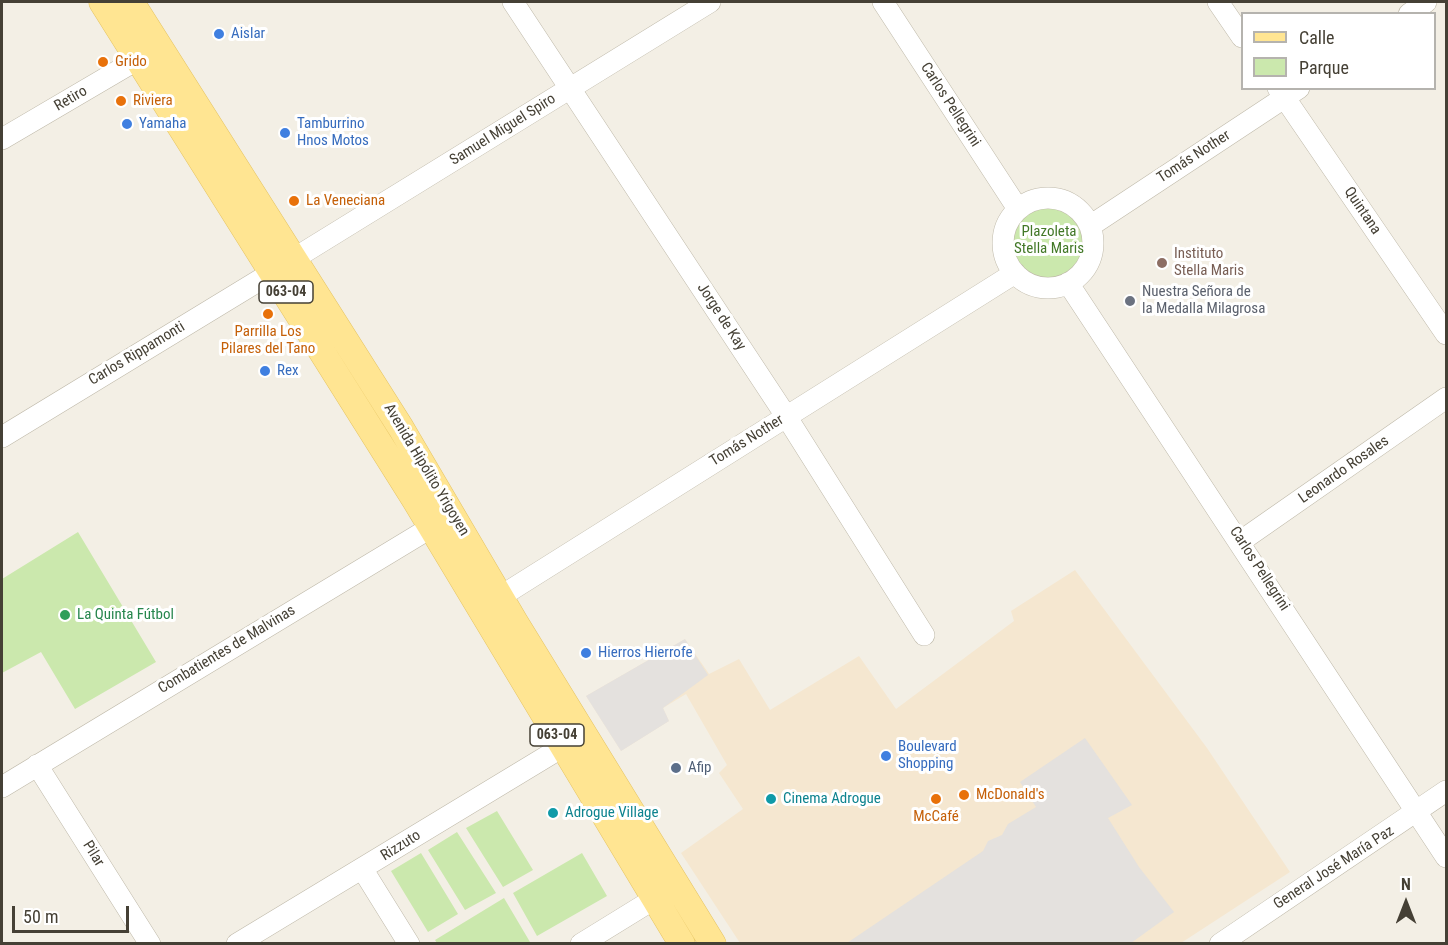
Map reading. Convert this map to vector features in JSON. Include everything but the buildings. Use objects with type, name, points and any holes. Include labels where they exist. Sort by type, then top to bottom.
[{"type":"main road","name":"Avenida Hipólito Yrigoyen","points":[[102,2],[140,58],[273,272],[564,746],[682,944]]},
{"type":"main road","name":"Avenida Hipólito Yrigoyen","points":[[131,2],[295,258],[713,944]]},
{"type":"street","name":"Jorge de Kay","points":[[513,2],[786,416],[924,635]]},
{"type":"street","name":"Samuel Miguel Spiro","points":[[295,258],[710,2]]},
{"type":"street","name":"Carlos Pellegrini","points":[[883,2],[1018,209]]},
{"type":"street","points":[[1218,2],[1241,36]]},
{"type":"street","points":[[1412,12],[1426,2]]},
{"type":"street","name":"Retiro","points":[[2,139],[140,58]]},
{"type":"street","name":"Tomás Nother","points":[[1090,226],[1287,92]]},
{"type":"street","name":"Quintana","points":[[1287,92],[1446,334]]},
{"type":"street","points":[[1052,198],[1075,207],[1090,226],[1094,239],[1088,265],[1068,283],[1054,287],[1040,287],[1026,282],[1007,262],[1004,241],[1009,220],[1028,202],[1052,198]]},
{"type":"street","name":"Carlos Rippamonti","points":[[2,437],[273,272]]},
{"type":"street","name":"Tomás Nother","points":[[479,610],[1015,273]]},
{"type":"street","name":"Carlos Pellegrini","points":[[1068,283],[1241,541],[1446,857]]},
{"type":"street","name":"Leonardo Rosales","points":[[1241,541],[1446,398]]},
{"type":"street","name":"Combatientes de Malvinas","points":[[2,787],[452,514]]},
{"type":"street","name":"Rizzuto","points":[[237,944],[363,870],[564,746]]},
{"type":"street","name":"Pilar","points":[[37,765],[150,944]]},
{"type":"street","name":"General José María Paz","points":[[1220,944],[1446,792]]},
{"type":"street","points":[[363,870],[409,944]]},
{"type":"street","points":[[581,944],[654,898]]},
{"type":"shaded area","points":[[1075,570],[1207,748],[1290,872],[1181,943],[740,943],[681,853],[743,809],[719,773],[727,765],[686,694],[663,708],[669,721],[621,751],[586,696],[685,639],[709,674],[739,659],[770,710],[859,656],[896,709],[1014,621],[1011,611]]},
{"type":"shaded area","points":[[685,639],[708,675],[663,708],[669,721],[621,751],[586,696]]},
{"type":"shaded area","points":[[1085,738],[1132,805],[1108,818],[1139,867],[1174,912],[1131,943],[847,943],[983,851],[988,841],[1002,835],[1008,824],[1036,807],[1020,782]]},
{"type":"green space","name":"Plazoleta Stella Maris","points":[[1049,204],[1063,207],[1075,215],[1083,227],[1086,241],[1083,255],[1075,267],[1063,275],[1049,278],[1035,275],[1023,267],[1015,255],[1012,241],[1015,227],[1023,215],[1035,207]]},
{"type":"green space","name":"La Quinta Fútbol","points":[[78,532],[156,662],[75,709],[41,652],[2,673],[2,579]]},
{"type":"green space","points":[[497,811],[533,870],[503,887],[466,828]]},
{"type":"green space","points":[[457,832],[496,893],[465,910],[428,850]]},
{"type":"green space","points":[[421,853],[458,914],[428,932],[391,871]]},
{"type":"green space","points":[[582,853],[607,896],[537,936],[513,893]]},
{"type":"green space","points":[[504,898],[530,942],[437,943],[435,940]]},
{"type":"place","name":"Aislar","points":[[219,34]]},
{"type":"place","name":"Grido","points":[[103,62]]},
{"type":"place","name":"Riviera","points":[[121,101]]},
{"type":"place","name":"Yamaha","points":[[127,124]]},
{"type":"place","name":"Tamburrino Hnos Motos","points":[[285,133]]},
{"type":"place","name":"La Veneciana","points":[[294,201]]},
{"type":"place","name":"Instituto Stella Maris","points":[[1162,263]]},
{"type":"place","name":"Nuestra Señora de la Medalla Milagrosa","points":[[1130,301]]},
{"type":"place","name":"Parrilla Los Pilares del Tano","points":[[268,314]]},
{"type":"place","name":"Rex","points":[[265,371]]},
{"type":"place","name":"La Quinta Fútbol","points":[[65,615]]},
{"type":"place","name":"Hierros Hierrofe","points":[[586,653]]},
{"type":"place","name":"Boulevard Shopping","points":[[886,756]]},
{"type":"place","name":"Afip","points":[[676,768]]},
{"type":"place","name":"McDonald's","points":[[964,795]]},
{"type":"place","name":"Cinema Adrogue","points":[[771,799]]},
{"type":"place","name":"McCafé","points":[[936,799]]},
{"type":"place","name":"Adrogue Village","points":[[553,813]]}]
